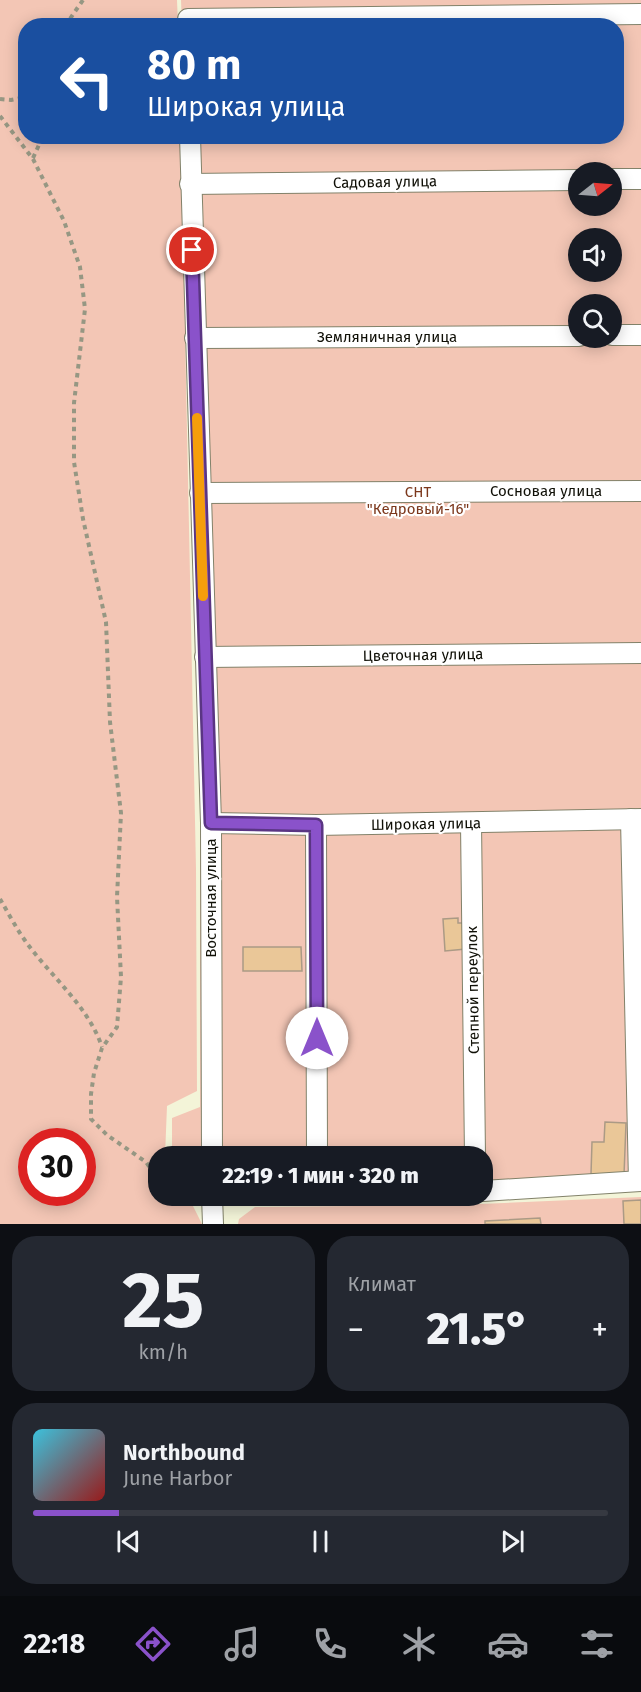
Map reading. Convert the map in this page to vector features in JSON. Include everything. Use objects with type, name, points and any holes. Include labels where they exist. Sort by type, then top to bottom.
[{"type":"street","points":[[188,15],[641,14]]},
{"type":"street","name":"Восточная улица","points":[[190,144],[211,823],[212,1146]]},
{"type":"street","points":[[622,179],[641,179]]},
{"type":"street","name":"Садовая улица","points":[[190,184],[568,180]]},
{"type":"street","points":[[622,335],[641,335]]},
{"type":"street","name":"Земляничная улица","points":[[195,338],[568,336]]},
{"type":"street","name":"Сосновая улица","points":[[200,493],[641,491]]},
{"type":"street","name":"Цветочная улица","points":[[205,657],[641,652]]},
{"type":"street","points":[[493,1190],[640,1181],[636,819]]},
{"type":"street","name":"Широкая улица","points":[[211,823],[316,825],[636,819]]},
{"type":"street","name":"Степной переулок","points":[[471,823],[475,1146]]},
{"type":"street","points":[[316,825],[317,1146]]},
{"type":"street","points":[[212,1206],[213,1224]]},
{"type":"path","points":[[71,18],[83,0]]},
{"type":"path","points":[[0,99],[18,99]]},
{"type":"path","points":[[0,116],[18,139]]},
{"type":"path","points":[[21,144],[33,159],[64,221],[80,267],[85,309],[74,403],[74,462],[83,519],[106,621],[110,722],[121,813],[117,897],[120,977],[117,1027],[102,1048],[94,1073],[91,1119],[107,1136],[148,1165]]},
{"type":"path","points":[[33,159],[39,144]]},
{"type":"path","points":[[0,899],[28,945],[96,1030],[102,1048]]},
{"type":"green space","points":[[0,0],[177,0],[178,18],[18,18],[18,144],[181,144],[196,869],[197,1091],[167,1106],[165,1146],[148,1146],[148,1206],[193,1206],[202,1224],[0,1224]]},
{"type":"green space","name":"СНТ \"Кедровый-16\"","points":[[181,0],[641,0],[641,1175],[493,1183],[493,1146],[172,1146],[172,1118],[200,1107],[200,664],[184,144],[624,144],[624,18],[182,18]]},
{"type":"green space","points":[[641,1197],[641,1224],[238,1224],[239,1219],[255,1207],[493,1206],[493,1203]]},
{"type":"building","points":[[458,918],[458,923],[464,923],[466,949],[445,951],[443,919]]},
{"type":"building","points":[[243,947],[301,947],[302,971],[243,971]]},
{"type":"building","points":[[605,1122],[626,1123],[624,1175],[591,1174],[592,1142],[604,1142]]},
{"type":"building","points":[[641,1200],[641,1224],[624,1224],[623,1201]]},
{"type":"building","points":[[540,1218],[541,1224],[485,1224],[485,1221]]},
{"type":"slow traffic","points":[[197,418],[203,596]]},
{"type":"route","points":[[192,250],[211,823],[316,825],[317,1038]]}]
